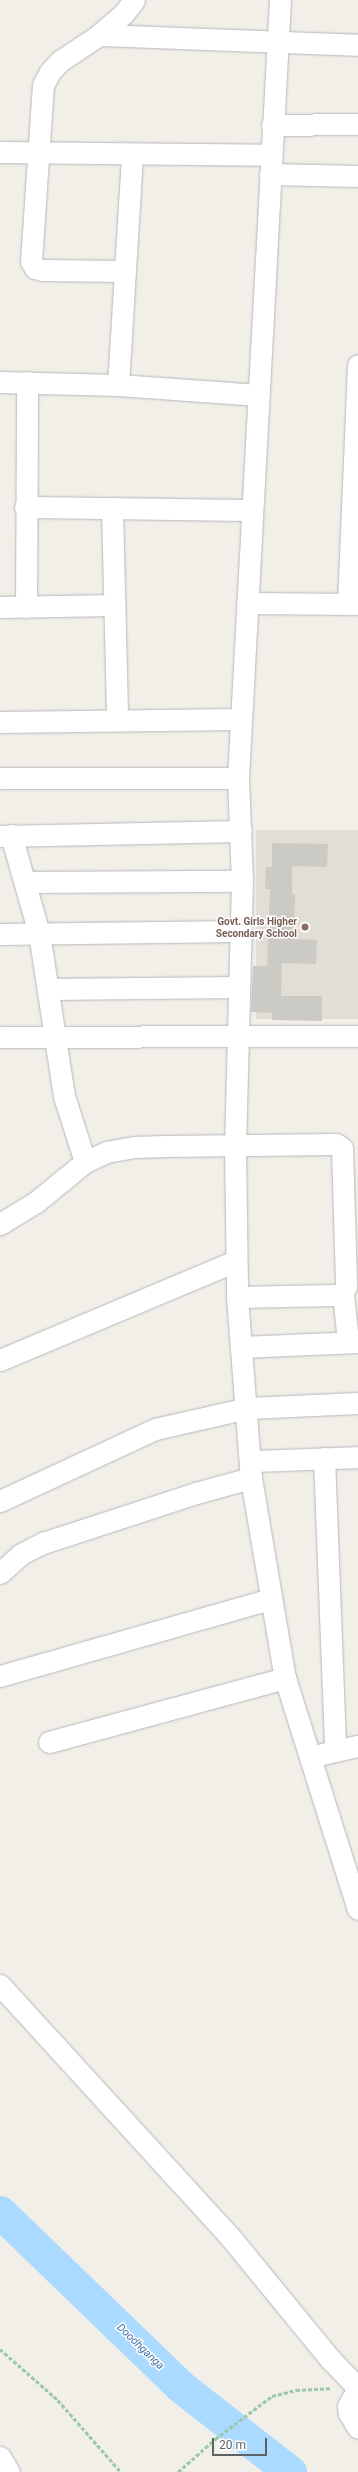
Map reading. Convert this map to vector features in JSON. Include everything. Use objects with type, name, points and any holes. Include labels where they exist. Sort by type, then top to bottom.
[{"type":"street","points":[[124,271],[35,268],[31,261],[43,84],[50,72],[60,61],[99,35],[124,13],[134,0]]},
{"type":"street","points":[[280,0],[272,125],[238,778],[242,881],[235,1145],[237,1297],[248,1408],[251,1469],[270,1599],[285,1678],[358,1908]]},
{"type":"street","points":[[99,35],[277,44],[358,45]]},
{"type":"street","points":[[272,125],[358,124]]},
{"type":"street","points":[[0,152],[132,155],[270,165],[358,176]]},
{"type":"street","points":[[118,385],[132,155]]},
{"type":"street","points":[[247,603],[353,604],[358,365]]},
{"type":"street","points":[[0,382],[118,385],[259,395]]},
{"type":"street","points":[[26,607],[25,507],[27,382]]},
{"type":"street","points":[[25,507],[252,510]]},
{"type":"street","points":[[112,508],[117,719]]},
{"type":"street","points":[[0,607],[114,605]]},
{"type":"street","points":[[0,722],[117,719],[240,719]]},
{"type":"street","points":[[0,778],[238,778]]},
{"type":"street","points":[[85,1162],[64,1096],[54,1038],[49,989],[39,933],[25,882],[5,836],[241,831]]},
{"type":"street","points":[[25,882],[242,881]]},
{"type":"street","points":[[0,934],[240,931]]},
{"type":"street","points":[[49,989],[239,987]]},
{"type":"street","points":[[0,1038],[237,1038],[358,1036]]},
{"type":"street","points":[[0,1224],[36,1202],[85,1162],[106,1152],[134,1147],[336,1144],[342,1148],[346,1286],[343,1293],[353,1342],[241,1347]]},
{"type":"street","points":[[0,1360],[236,1261]]},
{"type":"street","points":[[237,1297],[334,1295],[343,1293]]},
{"type":"street","points":[[0,1501],[155,1429],[248,1408],[358,1403]]},
{"type":"street","points":[[0,1573],[21,1554],[43,1543],[196,1493],[251,1469],[324,1458],[358,1457]]},
{"type":"street","points":[[324,1458],[335,1750]]},
{"type":"street","points":[[0,1676],[270,1599]]},
{"type":"street","points":[[49,1742],[285,1678]]},
{"type":"street","points":[[310,1757],[335,1750],[358,1746]]},
{"type":"street","points":[[0,1985],[232,2238],[356,2387],[348,2406],[349,2413],[358,2428]]},
{"type":"path","points":[[0,2349],[58,2400],[121,2472]]},
{"type":"path","points":[[178,2472],[215,2439],[272,2396],[296,2390],[356,2387]]},
{"type":"shaded area","name":"Govt. Girls Higher Secondary School","points":[[256,830],[358,830],[358,1019],[256,1019]]},
{"type":"building","points":[[272,843],[328,844],[327,867],[292,866],[292,894],[295,894],[294,939],[317,940],[316,964],[282,963],[281,996],[322,996],[322,1021],[272,1020],[272,1013],[251,1012],[253,966],[267,966],[270,889],[265,889],[266,867],[272,867]]},
{"type":"waterway","name":"Doodhganga","points":[[0,2212],[180,2386],[290,2472]]},
{"type":"place","name":"Govt. Girls Higher Secondary School","points":[[305,927]]}]
